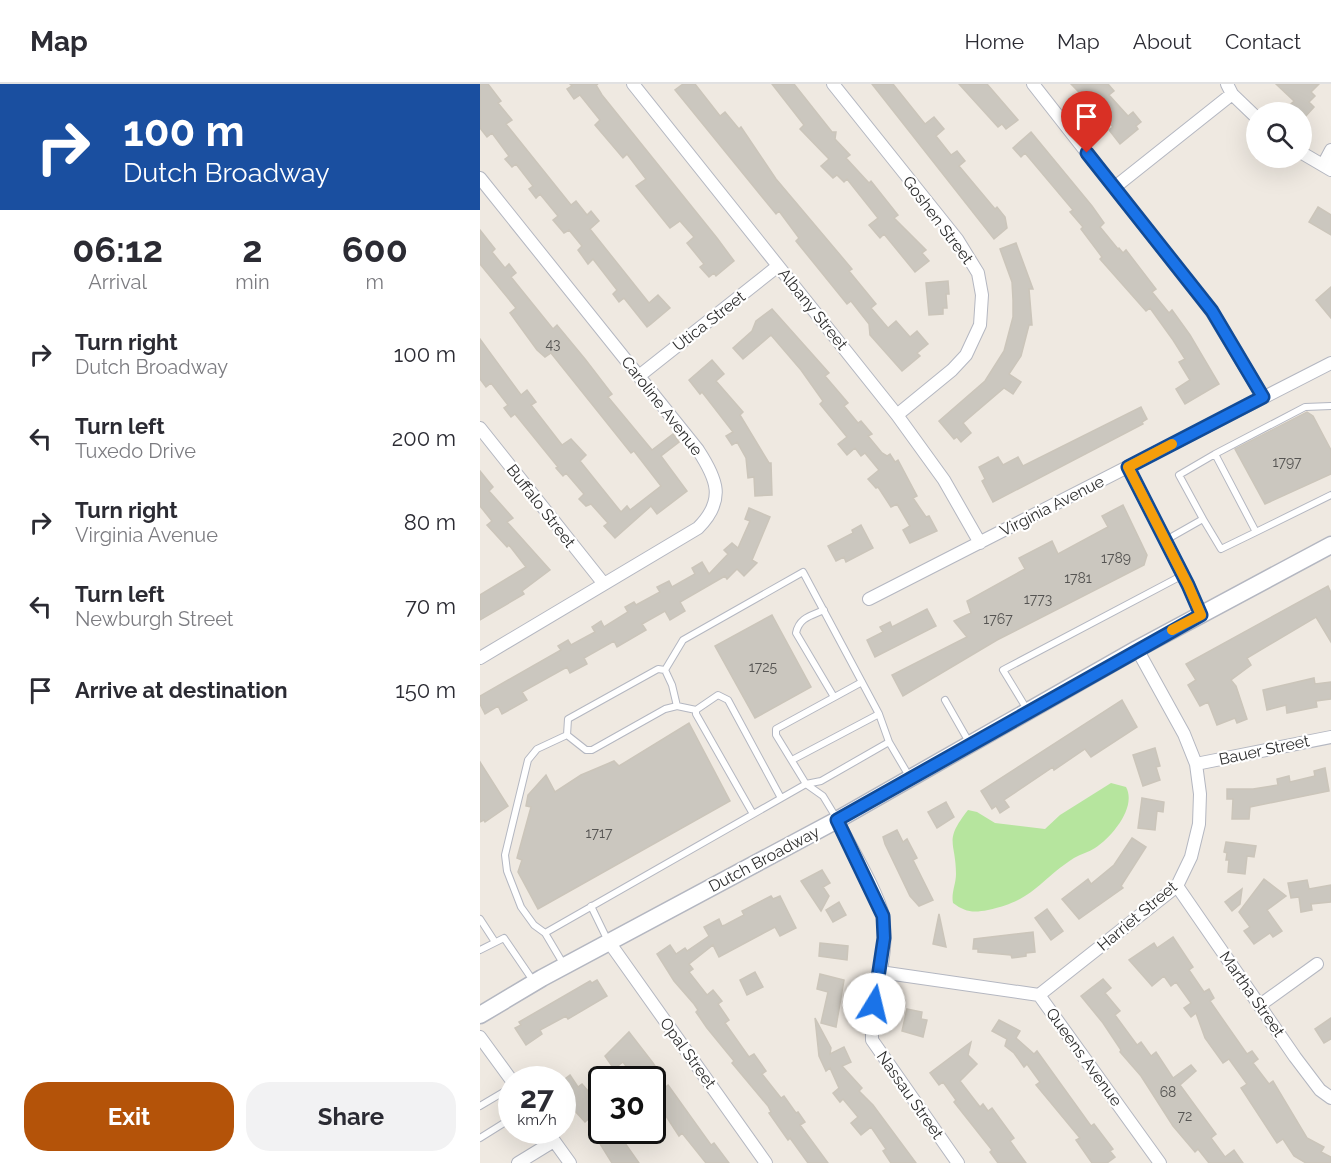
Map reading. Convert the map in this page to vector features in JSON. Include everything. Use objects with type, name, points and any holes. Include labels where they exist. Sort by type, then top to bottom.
[{"type":"main road","name":"Dutch Broadway","points":[[480,1015],[564,966],[911,779],[1137,649],[1331,545]]},
{"type":"street","name":"Albany Street","points":[[633,84],[897,415],[944,480],[980,543]]},
{"type":"street","name":"Goshen Street","points":[[833,84],[957,239],[978,273],[982,295],[980,325],[966,355],[952,370],[897,415]]},
{"type":"street","points":[[1033,84],[1212,311],[1263,397]]},
{"type":"street","points":[[1115,187],[1229,89],[1246,107]]},
{"type":"street","points":[[1312,159],[1327,167],[1331,150]]},
{"type":"street","name":"Caroline Avenue","points":[[480,178],[708,466],[716,486],[716,503],[709,516],[698,528],[480,658]]},
{"type":"street","name":"Utica Street","points":[[639,376],[778,266]]},
{"type":"street","name":"Virginia Avenue","points":[[869,599],[1331,363]]},
{"type":"street","name":"Buffalo Street","points":[[480,428],[604,584]]},
{"type":"street","points":[[1128,467],[1201,615]]},
{"type":"street","name":"Harriet Street","points":[[1039,995],[1177,886],[1191,858],[1199,824],[1200,794],[1196,764],[1184,734],[1137,649]]},
{"type":"street","name":"Bauer Street","points":[[1196,764],[1331,737]]},
{"type":"street","name":"Nassau Street","points":[[837,820],[883,916],[884,938],[872,1021],[872,1040],[958,1163]]},
{"type":"street","name":"Martha Street","points":[[1177,886],[1320,1090],[1331,1098]]},
{"type":"street","name":"Opal Street","points":[[609,942],[766,1163]]},
{"type":"street","points":[[1260,1005],[1317,964]]},
{"type":"street","name":"Queens Avenue","points":[[880,972],[1039,995],[1160,1163]]},
{"type":"street","points":[[480,1037],[501,1066]]},
{"type":"street","points":[[518,1163],[541,1144]]},
{"type":"street","points":[[556,1144],[570,1163]]},
{"type":"lane","points":[[1331,406],[1305,407],[1179,475],[1221,549],[1331,495]]},
{"type":"lane","points":[[1215,454],[1256,532]]},
{"type":"lane","points":[[1165,540],[1203,519]]},
{"type":"lane","points":[[665,670],[683,640],[803,572],[879,714],[889,742],[911,779]]},
{"type":"lane","points":[[1028,712],[1003,670],[1183,575]]},
{"type":"lane","points":[[824,610],[804,619],[798,624],[796,633],[834,697]]},
{"type":"lane","points":[[567,735],[568,719],[658,669],[665,670]]},
{"type":"lane","points":[[665,670],[672,685],[677,706]]},
{"type":"lane","points":[[837,820],[823,796],[806,784],[776,735],[776,729],[862,682]]},
{"type":"lane","points":[[567,735],[586,750],[592,750],[665,709],[677,706],[696,710],[718,695],[728,700],[781,798]]},
{"type":"lane","points":[[945,700],[971,745]]},
{"type":"lane","points":[[696,710],[696,714],[753,814]]},
{"type":"lane","points":[[792,760],[879,714]]},
{"type":"lane","points":[[564,966],[545,933],[534,925],[521,907],[507,871],[505,855],[528,760],[537,749],[567,735]]},
{"type":"lane","points":[[545,933],[806,784],[821,781],[889,742]]},
{"type":"lane","points":[[591,906],[609,942]]},
{"type":"lane","points":[[480,919],[495,942]]},
{"type":"lane","points":[[480,950],[504,938],[535,982]]},
{"type":"lane","points":[[480,1106],[498,1095]]},
{"type":"lane","points":[[480,1138],[498,1127]]},
{"type":"green space","points":[[1111,783],[1126,787],[1129,795],[1128,803],[1121,821],[1102,843],[1062,866],[1026,895],[1004,906],[969,911],[953,903],[956,874],[953,836],[968,810],[977,812],[995,823],[1045,829],[1060,815]]},
{"type":"building","points":[[480,84],[488,84],[501,101],[498,103],[512,120],[506,124],[571,205],[576,201],[587,215],[591,211],[599,221],[590,229],[649,303],[658,295],[670,308],[647,327],[624,298],[619,302],[613,294],[617,290],[593,259],[588,264],[578,250],[582,246],[569,230],[564,233],[553,220],[558,216],[540,194],[536,198],[529,189],[533,186],[516,164],[512,167],[505,159],[509,156],[492,133],[487,137],[480,128]]},
{"type":"building","points":[[570,84],[598,84],[596,85],[602,95],[734,261],[716,276],[714,273],[709,277],[700,267],[704,264],[687,243],[694,237],[680,221],[670,228],[636,186],[646,179],[627,154],[623,158],[595,125],[600,120],[580,95],[574,99],[567,89],[572,86]]},
{"type":"building","points":[[683,84],[695,84],[720,116],[725,112],[739,129],[741,127],[776,179],[852,269],[849,271],[876,304],[871,308],[888,328],[896,321],[910,337],[917,331],[928,344],[917,353],[920,356],[902,371],[870,335],[869,324],[851,301],[847,304],[796,241],[799,238],[779,211],[776,214],[675,90]]},
{"type":"building","points":[[772,84],[794,84],[832,132],[836,132],[835,139],[850,155],[846,158],[869,183],[871,181],[898,215],[894,218],[926,250],[922,253],[929,261],[915,272],[884,234],[880,238],[869,225],[878,218],[847,179],[844,182],[837,175],[833,178],[821,166],[829,159],[800,129],[804,125]]},
{"type":"building","points":[[872,84],[893,84],[925,124],[934,117],[944,129],[936,136],[951,155],[957,151],[965,161],[959,166],[995,209],[997,207],[1005,217],[1007,228],[994,239]]},
{"type":"building","points":[[959,84],[987,84],[1018,120],[1006,129],[1002,124],[998,127]]},
{"type":"building","points":[[1071,84],[1108,84],[1114,91],[1109,95],[1128,116],[1133,112],[1141,122],[1136,126],[1138,129],[1120,144],[1109,130],[1113,127]]},
{"type":"building","points":[[1276,84],[1319,84],[1311,92],[1315,96],[1309,102],[1294,101]]},
{"type":"building","points":[[1031,132],[1092,206],[1104,223],[1100,227],[1118,249],[1123,253],[1126,250],[1156,289],[1152,292],[1169,313],[1172,310],[1219,384],[1185,404],[1176,389],[1190,380],[1179,362],[1185,359],[1173,340],[1150,308],[1146,311],[1100,259],[1102,257],[1081,229],[1083,227],[1070,212],[1073,210],[1025,153],[1021,157],[1013,148]]},
{"type":"building","points":[[1318,207],[1331,215],[1331,235],[1309,222]]},
{"type":"building","points":[[480,230],[495,249],[492,252],[505,268],[509,264],[516,273],[511,277],[553,329],[557,325],[585,359],[612,394],[608,397],[652,450],[673,434],[679,442],[661,456],[687,491],[657,514],[651,506],[615,538],[604,526],[608,523],[591,504],[586,506],[579,499],[584,494],[566,473],[563,476],[556,468],[558,467],[515,414],[511,417],[504,408],[508,405],[491,383],[486,387],[480,379],[480,339],[521,395],[527,390],[536,402],[531,405],[562,445],[571,439],[586,455],[580,461],[621,512],[627,506],[630,510],[661,486],[634,451],[631,453],[551,353],[545,357],[537,350],[510,313],[516,308],[480,264]]},
{"type":"building","points":[[1016,243],[1033,289],[1029,289],[1032,325],[1029,325],[1021,356],[1009,374],[1021,382],[1013,394],[1004,388],[963,423],[971,433],[961,442],[957,437],[954,439],[939,421],[985,381],[1004,351],[1013,317],[1013,300],[1012,282],[1000,249]]},
{"type":"building","points":[[948,281],[947,308],[943,308],[943,314],[929,315],[926,283]]},
{"type":"building","points":[[1331,287],[1331,318],[1316,300]]},
{"type":"building","points":[[772,309],[829,373],[825,376],[848,403],[844,406],[858,423],[861,421],[872,434],[868,436],[882,453],[887,456],[890,454],[895,462],[898,460],[917,496],[913,498],[926,517],[929,516],[937,531],[910,543],[903,530],[910,526],[897,504],[891,507],[878,487],[876,488],[868,479],[879,470],[865,453],[861,456],[855,448],[847,455],[838,444],[847,437],[820,404],[823,401],[801,370],[771,335],[743,359],[733,348],[752,331],[756,321]]},
{"type":"building","points":[[712,360],[724,374],[716,381],[743,412],[740,415],[771,463],[772,495],[755,496],[754,477],[748,478],[746,458],[737,442],[732,445],[726,436],[733,432],[702,392],[700,394],[689,380]]},
{"type":"building","points":[[1141,407],[1147,419],[1142,422],[1143,424],[993,502],[982,481],[985,479],[979,467],[998,457],[1003,465],[1018,457],[1023,466]]},
{"type":"building","points":[[1307,412],[1313,416],[1331,450],[1331,474],[1265,504],[1235,449]]},
{"type":"building","points":[[480,471],[493,487],[489,491],[513,518],[507,522],[550,570],[522,591],[524,594],[480,620],[480,595],[526,567],[509,545],[507,547],[487,525],[492,521],[480,506]]},
{"type":"building","points":[[1123,505],[1147,555],[1144,565],[997,640],[903,696],[892,675],[967,637],[954,621],[971,613],[967,601],[1025,569],[1019,558],[1052,541],[1058,554],[1108,527],[1102,516]]},
{"type":"building","points":[[749,508],[770,517],[752,560],[757,563],[744,576],[737,569],[727,579],[725,576],[680,602],[685,611],[670,620],[665,611],[642,624],[646,630],[617,647],[614,641],[584,658],[587,664],[570,673],[567,667],[522,692],[527,700],[502,714],[498,706],[485,714],[480,704],[480,696],[561,650],[558,646],[568,640],[571,645],[595,632],[592,627],[601,621],[604,627],[628,612],[625,607],[634,602],[636,605],[660,592],[657,587],[669,581],[672,587],[695,574],[692,568],[702,562],[709,574],[728,554],[724,550],[732,543],[738,548],[750,521],[745,519]]},
{"type":"building","points":[[861,525],[873,548],[846,562],[844,557],[836,561],[828,546],[853,533],[852,530]]},
{"type":"building","points":[[1328,586],[1331,593],[1331,642],[1316,617],[1247,658],[1251,665],[1231,680],[1236,686],[1247,719],[1237,723],[1235,718],[1217,725],[1208,702],[1200,706],[1188,685],[1196,680],[1186,664]]},
{"type":"building","points":[[927,609],[936,626],[875,657],[867,640],[883,632],[880,627],[890,622],[892,627]]},
{"type":"building","points":[[772,615],[811,687],[755,718],[715,646]]},
{"type":"building","points":[[1314,678],[1315,684],[1331,682],[1331,699],[1316,701],[1317,707],[1287,713],[1286,705],[1267,710],[1263,690]]},
{"type":"building","points":[[1122,700],[1137,727],[1091,757],[1085,749],[1054,770],[1053,767],[1004,800],[1009,807],[1000,813],[996,806],[992,809],[981,791]]},
{"type":"building","points":[[689,723],[730,801],[538,909],[518,872],[522,860],[517,858],[531,807],[526,806],[528,795],[546,775],[555,792],[581,775],[614,761],[619,766]]},
{"type":"building","points":[[1155,748],[1160,766],[1156,767],[1160,780],[1143,786],[1133,755]]},
{"type":"building","points":[[480,762],[508,806],[485,822],[484,820],[480,822]]},
{"type":"building","points":[[1325,768],[1329,791],[1250,807],[1249,819],[1232,819],[1233,799],[1227,799],[1227,789],[1253,789],[1278,785],[1277,779],[1289,776],[1290,782],[1315,776],[1314,771]]},
{"type":"building","points":[[1142,798],[1164,802],[1163,812],[1157,811],[1155,830],[1138,828]]},
{"type":"building","points":[[946,802],[954,817],[937,828],[928,812]]},
{"type":"building","points":[[897,830],[903,842],[907,839],[917,858],[913,860],[933,900],[919,906],[910,896],[885,844],[883,837]]},
{"type":"building","points":[[1132,838],[1146,847],[1121,886],[1123,888],[1079,919],[1062,899],[1088,879],[1091,884],[1114,865]]},
{"type":"building","points":[[1226,842],[1256,846],[1254,857],[1247,856],[1245,874],[1228,872],[1229,860],[1226,860],[1227,853],[1224,852]]},
{"type":"building","points":[[822,870],[830,883],[823,887],[829,896],[821,911],[801,881]]},
{"type":"building","points":[[1264,879],[1286,896],[1267,910],[1282,931],[1273,937],[1270,933],[1254,944],[1244,931],[1250,927],[1239,912]]},
{"type":"building","points":[[1307,880],[1309,889],[1331,885],[1331,902],[1311,904],[1312,910],[1301,912],[1299,897],[1291,898],[1288,883]]},
{"type":"building","points":[[1242,889],[1240,904],[1232,911],[1225,902]]},
{"type":"building","points":[[771,896],[773,899],[780,896],[796,928],[780,936],[775,927],[719,957],[713,945],[689,964],[693,969],[689,972],[707,995],[713,990],[722,1001],[718,1004],[729,1020],[725,1023],[749,1057],[754,1054],[766,1071],[762,1074],[781,1098],[784,1096],[796,1113],[798,1112],[805,1122],[800,1125],[828,1163],[808,1163],[790,1138],[788,1140],[769,1113],[771,1112],[768,1106],[732,1063],[734,1061],[707,1028],[696,1012],[698,1010],[694,1004],[674,981],[657,954],[670,945],[676,954],[685,948],[687,951],[709,936],[704,927],[719,919],[722,926],[725,925],[744,915],[742,911]]},
{"type":"building","points":[[839,902],[846,915],[833,922],[826,910]]},
{"type":"building","points":[[1047,909],[1063,931],[1051,940],[1035,918]]},
{"type":"building","points":[[939,914],[946,947],[933,944]]},
{"type":"building","points":[[1033,932],[1035,952],[1026,953],[1026,956],[1012,958],[1011,955],[978,952],[978,949],[973,949],[974,939]]},
{"type":"building","points":[[1173,937],[1193,967],[1189,970],[1204,992],[1209,989],[1214,998],[1210,1001],[1247,1054],[1252,1051],[1258,1059],[1253,1063],[1269,1084],[1273,1081],[1307,1138],[1324,1147],[1321,1152],[1331,1157],[1331,1163],[1306,1163],[1294,1156],[1283,1139],[1277,1143],[1241,1088],[1247,1084],[1229,1059],[1223,1063],[1205,1038],[1196,1013],[1191,1017],[1184,1008],[1191,1003],[1176,982],[1171,986],[1164,976],[1152,986],[1129,960],[1154,943],[1157,948]]},
{"type":"building","points":[[820,943],[848,946],[847,960],[819,956]]},
{"type":"building","points":[[755,972],[763,987],[747,995],[740,980]]},
{"type":"building","points":[[820,974],[844,980],[836,1027],[821,1023],[828,992],[817,989]]},
{"type":"building","points":[[1103,979],[1111,988],[1105,993],[1120,1011],[1115,1015],[1137,1045],[1141,1042],[1151,1056],[1156,1052],[1173,1078],[1191,1065],[1196,1071],[1180,1085],[1216,1134],[1211,1138],[1225,1157],[1234,1150],[1243,1163],[1209,1163],[1198,1149],[1195,1152],[1173,1126],[1141,1076],[1120,1052],[1121,1050],[1103,1023],[1081,996]]},
{"type":"building","points":[[597,980],[607,996],[568,1019],[566,1016],[540,1030],[542,1034],[526,1045],[515,1028],[521,1025],[519,1022],[590,981],[592,983]]},
{"type":"building","points":[[907,1009],[922,1012],[921,1019],[927,1020],[923,1037],[902,1031]]},
{"type":"building","points":[[815,1018],[831,1048],[830,1054],[844,1047],[851,1062],[842,1066],[862,1088],[859,1091],[873,1105],[916,1163],[891,1163],[883,1151],[886,1149],[871,1127],[861,1135],[851,1123],[858,1117],[843,1099],[840,1102],[833,1093],[839,1088],[830,1068],[826,1071],[819,1056]]},
{"type":"building","points":[[1331,1018],[1331,1039],[1324,1043],[1315,1029]]},
{"type":"building","points":[[999,1020],[1020,1031],[1016,1038],[1034,1054],[1037,1051],[1091,1126],[1094,1124],[1113,1149],[1110,1151],[1115,1157],[1107,1163],[1092,1163],[1076,1140],[1080,1138],[1036,1085],[1040,1082],[1027,1064],[1024,1067],[1014,1053],[1005,1046],[1007,1039],[992,1031]]},
{"type":"building","points":[[629,1032],[655,1066],[626,1066],[623,1062],[618,1066],[612,1066],[605,1056]]},
{"type":"building","points":[[971,1042],[968,1055],[977,1064],[960,1081],[980,1107],[983,1104],[988,1111],[992,1108],[1014,1138],[1010,1141],[1026,1163],[998,1163],[990,1152],[992,1150],[954,1102],[956,1100],[943,1082],[939,1085],[930,1073]]},
{"type":"building","points":[[576,1084],[578,1087],[582,1084],[588,1091],[588,1119],[585,1122],[576,1112]]},
{"type":"building","points":[[668,1085],[711,1145],[714,1143],[729,1163],[706,1163],[682,1133],[679,1136],[666,1116],[666,1087]]},
{"type":"building","points":[[600,1144],[626,1144],[639,1163],[612,1163]]},
{"type":"slow traffic","points":[[1172,444],[1128,467],[1201,615],[1172,630]]},
{"type":"route","points":[[874,1004],[884,938],[883,916],[837,820],[1201,615],[1128,467],[1263,397],[1212,311],[1175,261],[1087,153]]}]
